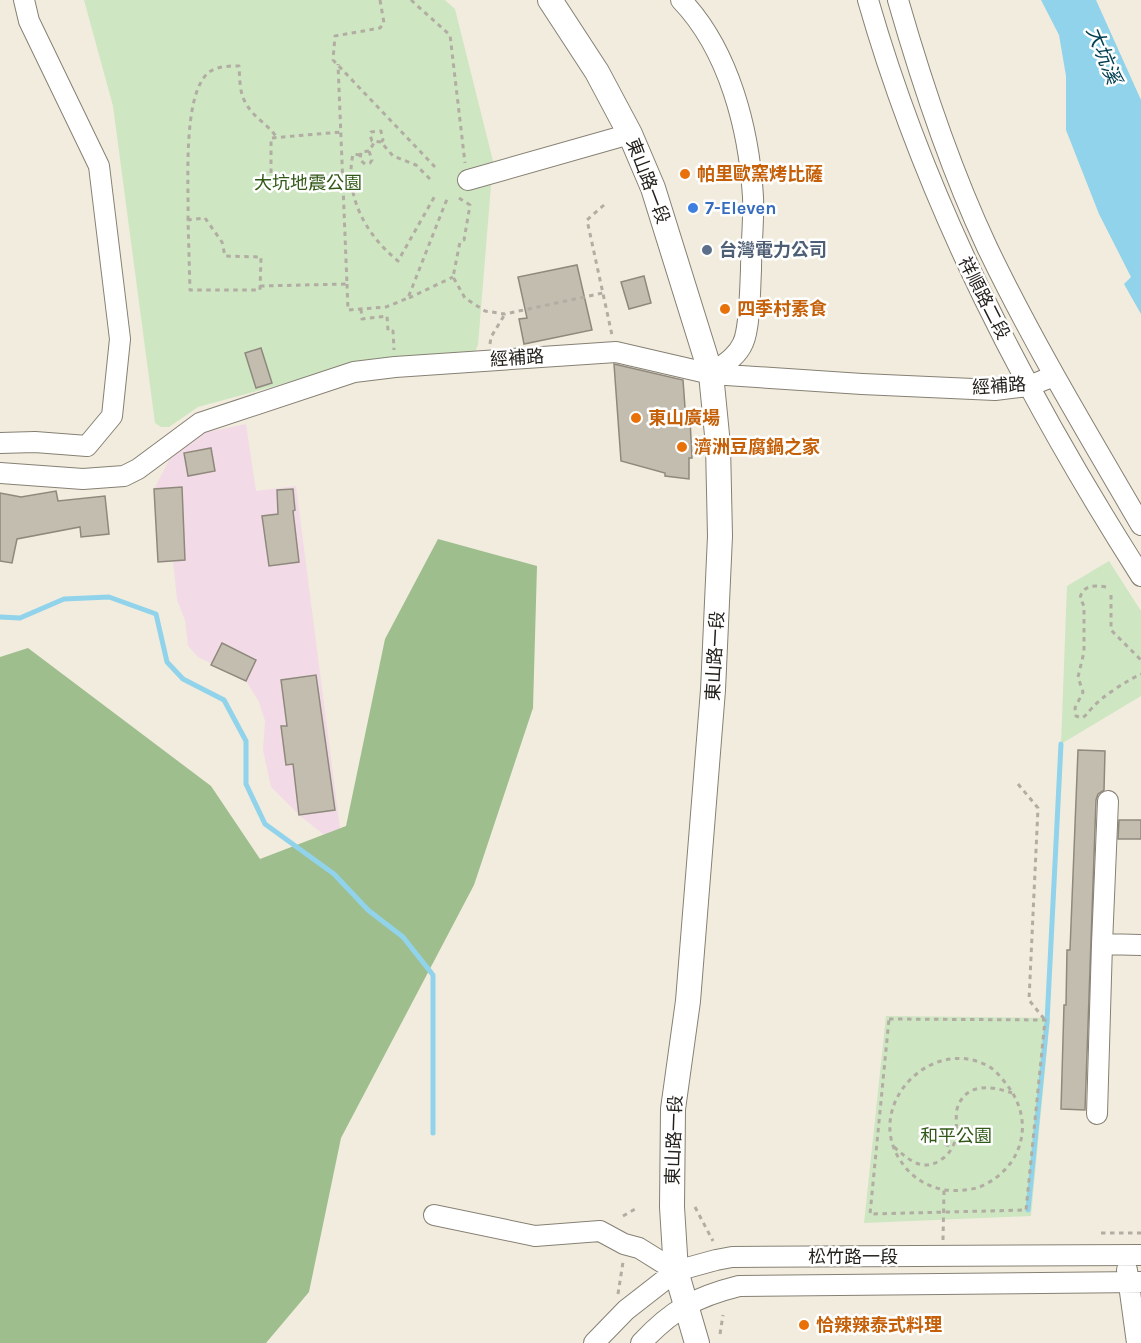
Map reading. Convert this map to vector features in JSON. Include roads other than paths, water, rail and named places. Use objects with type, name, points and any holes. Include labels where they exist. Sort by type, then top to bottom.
[{"type":"main road","name":"東山路一段","points":[[550,0],[597,72],[630,134],[653,188],[711,374],[718,446],[720,548],[713,690],[688,1001],[673,1109],[672,1207],[676,1271],[697,1343]]},
{"type":"street","points":[[0,443],[35,442],[87,446],[112,416],[120,339],[99,166],[29,21],[24,0]]},
{"type":"street","name":"祥順路二段","points":[[868,0],[896,89],[931,182],[964,259],[1029,386],[1105,520],[1141,576]]},
{"type":"street","name":"祥順路二段","points":[[898,0],[921,80],[955,172],[987,247],[1054,376],[1141,525]]},
{"type":"street","points":[[692,4],[723,63],[743,122],[753,197],[749,305],[744,342],[733,358],[711,374]]},
{"type":"street","points":[[467,175],[630,134]]},
{"type":"street","name":"經補路","points":[[0,473],[83,479],[124,476],[138,469],[200,423],[354,372],[616,351],[711,374],[995,390],[1029,386],[1054,376]]},
{"type":"street","points":[[1097,1114],[1108,801]]},
{"type":"street","points":[[1102,944],[1141,945]]},
{"type":"street","points":[[434,1215],[535,1236],[600,1231],[624,1244],[639,1248],[676,1271]]},
{"type":"street","points":[[1133,1256],[1137,1343]]},
{"type":"street","name":"松竹路一段","points":[[594,1343],[626,1310],[676,1271],[732,1257],[1133,1256]]},
{"type":"street","name":"松竹路一段","points":[[640,1343],[660,1323],[686,1304],[720,1290],[739,1286],[1134,1282]]},
{"type":"water","name":"大坑溪","points":[[1041,0],[1096,0],[1141,100],[1141,314],[1124,284],[1131,277],[1099,214],[1066,130],[1066,76],[1059,35]]},
{"type":"waterway","points":[[0,617],[20,618],[64,599],[109,597],[156,614],[167,662],[183,679],[224,700],[246,741],[246,784],[265,824],[334,874],[368,910],[403,937],[433,975],[433,1133]]},
{"type":"waterway","points":[[1028,1210],[1047,1022],[1061,744]]},
{"type":"place","name":"帕里歐窯烤比薩","points":[[685,174]]},
{"type":"place","name":"7-Eleven","points":[[693,208]]},
{"type":"place","name":"台灣電力公司","points":[[707,250]]},
{"type":"place","name":"四季村素食","points":[[725,309]]},
{"type":"place","name":"東山廣場","points":[[636,418]]},
{"type":"place","name":"濟洲豆腐鍋之家","points":[[682,447]]},
{"type":"place","name":"恰辣辣泰式料理","points":[[804,1325]]},
{"type":"park label","name":"大坑地震公園","points":[[308,183]]},
{"type":"park label","name":"和平公園","points":[[956,1136]]}]
